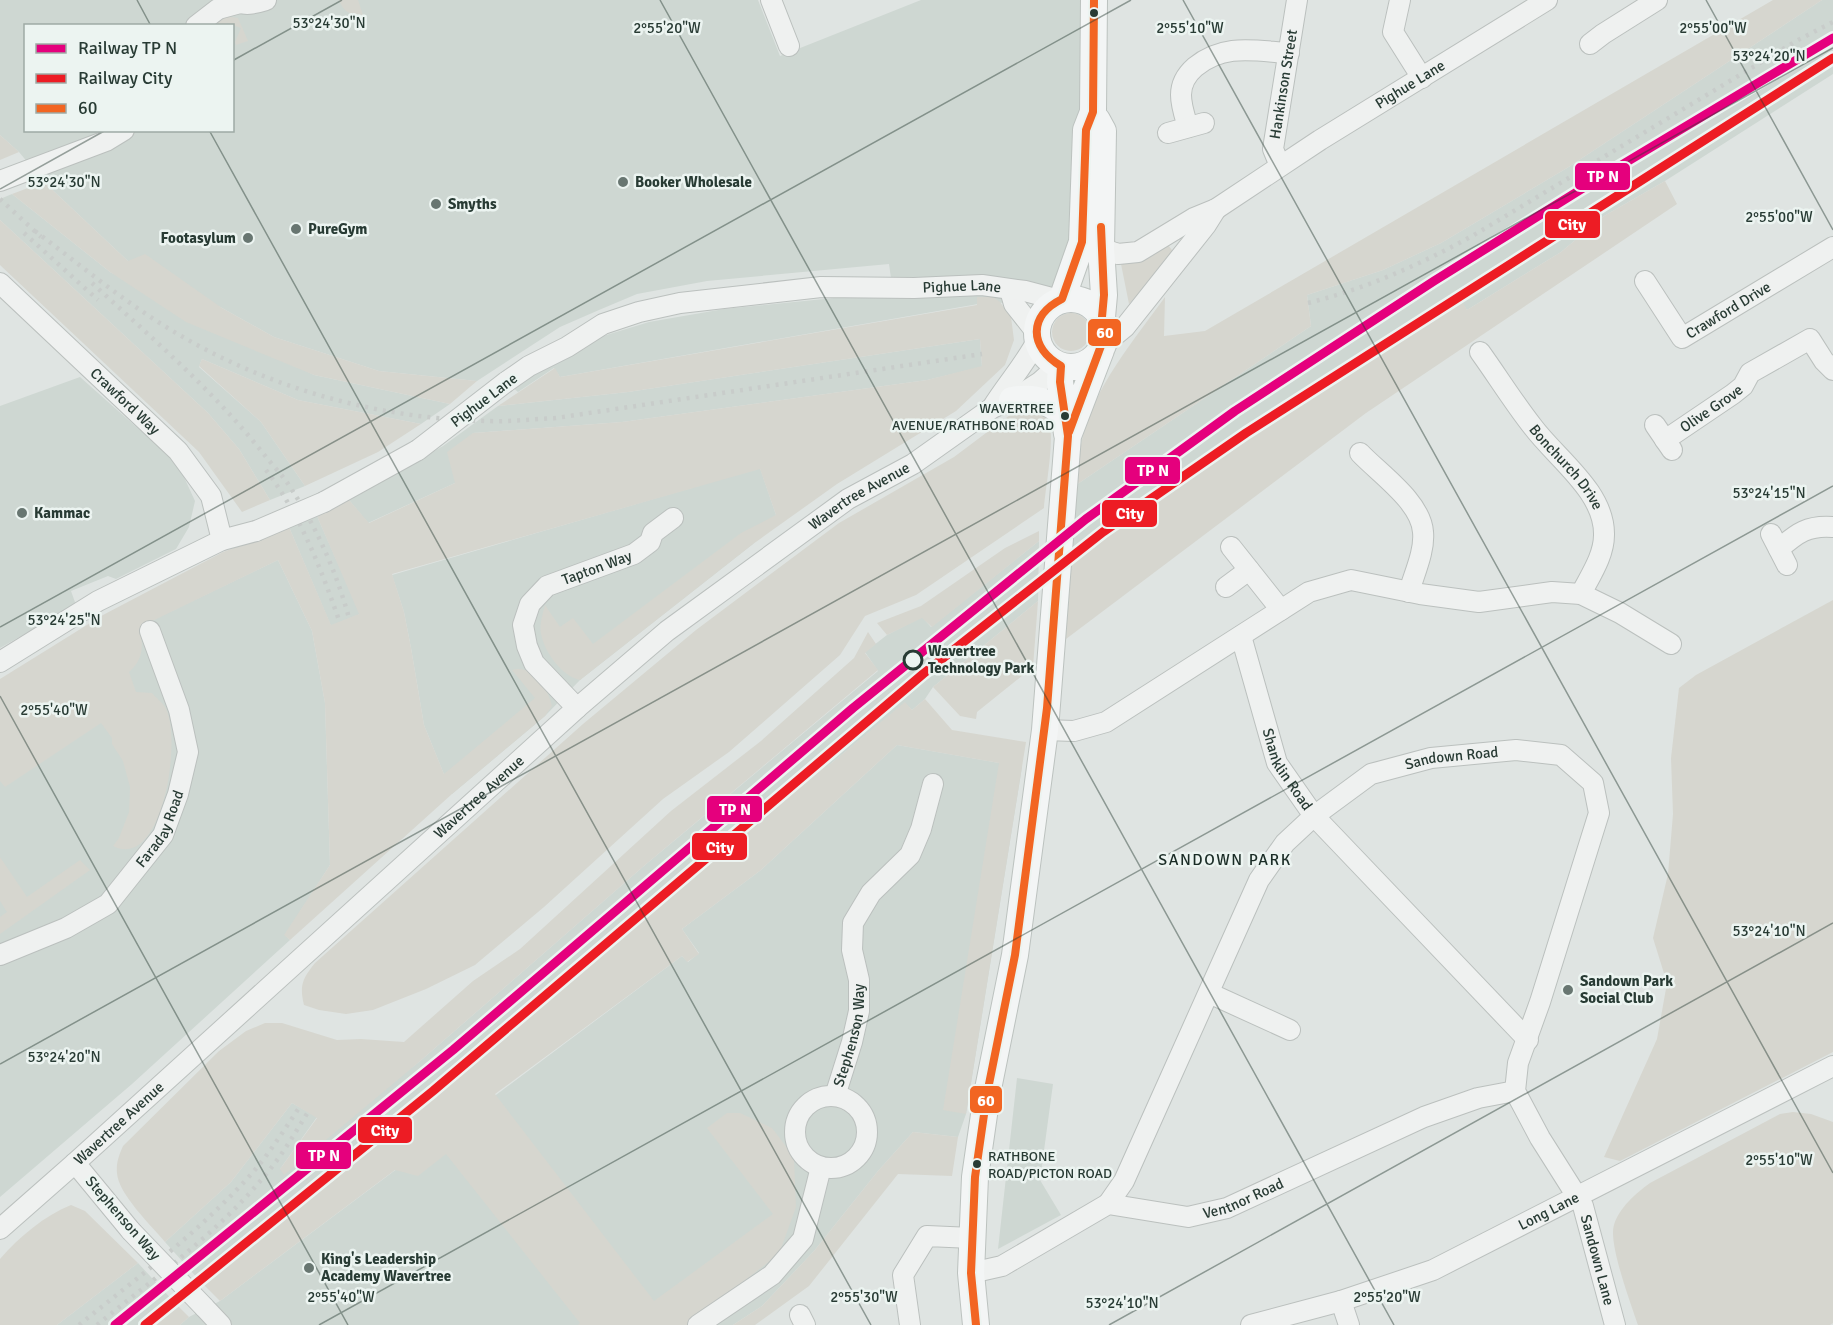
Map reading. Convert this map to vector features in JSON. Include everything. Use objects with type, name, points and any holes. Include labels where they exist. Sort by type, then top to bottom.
[{"type":"main road","points":[[1060,300],[1082,242],[1086,129],[1093,112],[1094,0]]},
{"type":"main road","points":[[1093,112],[1103,131],[1101,248],[1104,295],[1102,317]]},
{"type":"main road","points":[[1066,426],[1102,347],[1105,326],[1095,307],[1074,298],[1060,300],[1042,313],[1037,337],[1042,351],[1049,360],[1073,367],[1094,358],[1102,347]]},
{"type":"main road","points":[[976,1325],[971,1274],[975,1177],[987,1095],[1016,955],[1045,730],[1066,426],[1060,365]]},
{"type":"main road","points":[[1002,404],[1024,398],[1044,401],[1052,405],[1066,426]]},
{"type":"street","points":[[196,24],[201,0]]},
{"type":"street","points":[[199,24],[218,9],[237,2],[255,3],[266,0]]},
{"type":"street","name":"Hankinson Street","points":[[1280,166],[1273,149],[1297,0]]},
{"type":"street","points":[[1400,0],[1393,32],[1422,78]]},
{"type":"street","name":"Pighue Lane","points":[[1101,248],[1118,254],[1138,252],[1194,218],[1216,209],[1280,166],[1547,0]]},
{"type":"street","points":[[1590,44],[1657,0]]},
{"type":"street","points":[[774,1],[789,46]]},
{"type":"street","points":[[1168,133],[1196,125],[1181,96],[1183,84],[1190,71],[1202,61],[1224,51],[1289,53]]},
{"type":"street","points":[[0,181],[106,141],[121,132]]},
{"type":"street","name":"Pighue Lane","points":[[1102,347],[1125,327],[1206,225],[1216,209]]},
{"type":"street","name":"Crawford Drive","points":[[1645,281],[1682,338],[1833,247]]},
{"type":"street","name":"Crawford Way","points":[[0,284],[177,451],[211,496],[222,540]]},
{"type":"street","name":"Pighue Lane","points":[[0,662],[98,601],[222,540],[256,531],[324,502],[418,450],[529,366],[567,347],[603,324],[639,312],[680,303],[821,287],[914,288],[982,285],[1025,291],[1060,300]]},
{"type":"street","name":"Pighue Lane","points":[[1010,290],[1014,304],[1037,337]]},
{"type":"street","name":"Wavertree Avenue","points":[[1002,404],[1004,390],[1019,372],[1037,337]]},
{"type":"street","name":"Olive Grove","points":[[1664,438],[1734,394],[1743,386],[1750,373],[1810,339],[1824,361],[1833,370]]},
{"type":"street","name":"Bonchurch Drive","points":[[1480,352],[1533,428],[1582,484],[1600,510],[1604,526],[1603,547],[1581,594]]},
{"type":"street","name":"Wavertree Avenue","points":[[0,1229],[577,708],[667,631],[848,499],[913,464],[1002,404],[1040,382],[1060,365]]},
{"type":"street","points":[[1360,463],[1412,504],[1420,518],[1422,543],[1409,592]]},
{"type":"street","name":"Tapton Way","points":[[577,708],[534,663],[527,646],[524,626],[530,604],[547,586],[634,554],[650,542],[653,533],[673,518]]},
{"type":"street","points":[[1779,549],[1794,536],[1816,526],[1833,527]]},
{"type":"street","points":[[1231,547],[1281,610]]},
{"type":"street","points":[[1226,587],[1249,570]]},
{"type":"street","points":[[1045,730],[1074,731],[1106,722],[1309,592],[1351,580],[1409,592],[1479,602],[1552,592],[1581,594],[1620,613],[1671,644]]},
{"type":"street","name":"Faraday Road","points":[[0,955],[66,928],[108,904],[163,835],[178,794],[188,752],[179,710],[150,631]]},
{"type":"street","name":"Shanklin Road","points":[[1241,636],[1277,763],[1314,816],[1528,1040]]},
{"type":"street","name":"Sandown Road","points":[[1108,1204],[1124,1181],[1259,880],[1285,843],[1314,816],[1371,774],[1431,758],[1516,750],[1561,755],[1593,783],[1599,813],[1528,1040],[1518,1063],[1515,1091]]},
{"type":"street","name":"Stephenson Way","points":[[835,1096],[859,1011],[859,980],[852,950],[853,923],[871,893],[910,855],[921,829],[933,784]]},
{"type":"street","points":[[1209,993],[1290,1030]]},
{"type":"street","name":"Long Lane","points":[[1251,1325],[1341,1300],[1433,1270],[1833,1066]]},
{"type":"street","points":[[1515,1091],[1540,1138],[1577,1197]]},
{"type":"street","name":"Ventnor Road","points":[[1108,1204],[1188,1217],[1227,1208],[1424,1117],[1478,1098],[1515,1091]]},
{"type":"street","name":"Stephenson Way","points":[[835,1096],[854,1104],[862,1114],[866,1126],[866,1138],[862,1150],[854,1160],[843,1166],[821,1167],[801,1152],[796,1141],[796,1121],[802,1110],[811,1102],[823,1097],[835,1096]]},
{"type":"street","name":"Stephenson Way","points":[[75,1163],[131,1231],[220,1325]]},
{"type":"street","points":[[698,1325],[772,1275],[803,1239],[821,1167]]},
{"type":"street","name":"Sandown Lane","points":[[1577,1197],[1583,1206],[1615,1325]]},
{"type":"street","points":[[971,1274],[1002,1266],[1108,1204]]},
{"type":"street","points":[[910,1325],[903,1275],[927,1236],[972,1238]]},
{"type":"street","points":[[1341,1300],[1349,1325]]},
{"type":"shaded area","points":[[0,0],[758,0],[780,56],[921,0],[1094,0],[1082,242],[1058,300],[978,304],[560,377],[554,368],[518,392],[506,382],[567,347],[649,322],[724,309],[893,292],[889,264],[707,281],[637,294],[560,327],[477,381],[379,371],[274,337],[128,261],[44,182],[19,152],[0,135]]},
{"type":"shaded area","points":[[339,0],[358,0],[363,15],[348,12]]},
{"type":"shaded area","points":[[1773,0],[1822,0],[1567,168],[1441,243],[1383,270],[1307,295],[1311,326],[1076,485],[1082,440],[1095,402],[1128,347],[1165,297],[1164,336],[1205,331]]},
{"type":"shaded area","points":[[1822,0],[1833,0],[1833,74],[1665,181],[1604,216],[1561,252],[1467,310],[1458,297],[1371,349],[1194,467],[1070,557],[1076,485],[1311,326],[1307,295],[1383,270],[1441,243],[1567,168]]},
{"type":"shaded area","points":[[225,16],[238,18],[248,41],[236,45],[235,42],[241,28],[234,24],[214,23]]},
{"type":"shaded area","points":[[0,135],[19,152],[0,160]]},
{"type":"shaded area","points":[[1665,181],[1677,204],[1366,413],[1066,639],[1070,557],[1262,422],[1409,327],[1459,296],[1467,310],[1561,252],[1604,216]]},
{"type":"shaded area","points":[[44,182],[128,261],[145,254],[222,308],[274,337],[379,371],[477,381],[450,404],[314,375],[186,322],[110,272],[12,194]]},
{"type":"shaded area","points":[[12,194],[110,272],[314,375],[450,404],[421,424],[298,400],[202,359],[199,367],[261,422],[305,486],[270,500],[239,449],[208,413],[0,220],[0,199]]},
{"type":"shaded area","points":[[0,220],[208,413],[239,449],[270,500],[242,512],[199,452],[0,265]]},
{"type":"shaded area","points":[[1165,241],[1175,254],[1129,304],[1120,259]]},
{"type":"shaded area","points":[[977,297],[993,297],[1000,302],[1011,317],[1014,340],[1005,365],[956,411],[837,484],[753,544],[580,680],[561,669],[546,649],[541,630],[545,605],[560,627],[573,618],[593,644],[741,533],[776,515],[760,469],[392,574],[404,612],[424,725],[444,774],[535,698],[512,670],[520,669],[533,674],[543,685],[552,706],[545,716],[452,794],[290,940],[284,935],[330,865],[325,703],[312,631],[278,560],[140,627],[142,640],[140,657],[129,672],[136,692],[152,693],[165,707],[170,722],[172,745],[170,771],[164,797],[156,821],[145,839],[130,849],[113,846],[119,838],[129,812],[130,787],[123,761],[112,744],[112,738],[101,723],[5,787],[0,781],[0,679],[103,615],[223,552],[289,527],[331,625],[359,614],[317,516],[349,500],[369,523],[455,483],[447,452],[473,433],[622,422],[927,380],[982,366],[980,339],[628,392],[498,406],[555,368],[560,377],[977,305]]},
{"type":"shaded area","points":[[1071,313],[1085,318],[1090,332],[1085,346],[1071,351],[1057,346],[1052,332],[1057,318]]},
{"type":"shaded area","points":[[980,339],[982,367],[927,380],[622,422],[473,433],[455,483],[368,523],[349,500],[443,446],[498,406],[628,392]]},
{"type":"shaded area","points":[[202,359],[298,400],[421,424],[378,452],[305,486],[261,422],[199,366]]},
{"type":"shaded area","points":[[80,377],[178,464],[195,501],[189,527],[176,549],[116,579],[108,576],[71,591],[76,605],[0,648],[0,406]]},
{"type":"shaded area","points":[[1028,410],[1044,417],[1050,428],[1051,449],[1044,508],[916,595],[865,616],[840,655],[729,752],[663,799],[544,907],[475,965],[426,989],[373,1010],[346,1014],[304,1005],[303,982],[315,963],[583,724],[696,630],[839,523],[954,457],[1014,412]]},
{"type":"shaded area","points":[[760,468],[776,515],[753,544],[580,680],[545,716],[452,794],[424,725],[404,612],[392,575]]},
{"type":"shaded area","points":[[317,516],[360,614],[331,626],[289,527]]},
{"type":"shaded area","points":[[1039,531],[1039,541],[932,627],[922,618],[887,635],[877,623],[921,606],[1005,548]]},
{"type":"shaded area","points":[[1039,541],[1038,601],[933,687],[925,699],[912,710],[905,703],[828,766],[722,845],[536,1005],[200,1281],[165,1242],[231,1182],[292,1103],[317,1117],[280,1169],[419,1062],[645,865],[878,671],[865,652],[887,635],[922,617],[931,627]]},
{"type":"shaded area","points":[[278,560],[312,631],[325,703],[330,865],[285,935],[290,940],[132,1084],[0,1197],[0,724],[130,631]]},
{"type":"shaded area","points":[[1833,600],[1833,1052],[1620,1161],[1604,1157],[1657,1039],[1667,983],[1653,938],[1668,874],[1673,814],[1671,758],[1679,688],[1696,675]]},
{"type":"shaded area","points":[[1038,601],[1033,667],[977,712],[976,719],[960,716],[933,687]]},
{"type":"shaded area","points":[[868,632],[876,644],[865,653],[878,670],[645,865],[419,1062],[284,1175],[280,1169],[317,1118],[292,1103],[231,1182],[165,1242],[136,1209],[123,1190],[117,1173],[118,1159],[123,1146],[219,1051],[246,1031],[265,1023],[282,1023],[337,1040],[404,1042],[473,981],[520,949],[671,811],[761,741],[854,658]]},
{"type":"shaded area","points":[[925,699],[952,730],[1026,742],[966,1114],[943,1110],[999,763],[897,745],[761,870],[682,929],[699,954],[687,962],[682,956],[495,1094],[654,1301],[773,1214],[707,1128],[727,1113],[740,1113],[772,1128],[794,1157],[796,1207],[779,1254],[687,1325],[578,1325],[580,1323],[446,1154],[418,1176],[395,1170],[220,1301],[200,1281],[405,1114],[817,767],[828,766],[905,702],[912,710]]},
{"type":"shaded area","points":[[897,745],[1022,767],[966,1114],[958,1137],[913,1132],[878,1171],[814,1251],[762,1306],[733,1325],[180,1325],[189,1317],[220,1301],[682,956],[688,962],[699,953],[682,929],[761,870]]},
{"type":"shaded area","points":[[0,857],[27,897],[80,860],[90,870],[0,934],[0,917],[7,912],[0,901]]},
{"type":"shaded area","points":[[1017,1078],[1053,1084],[1040,1180],[1061,1215],[998,1249]]},
{"type":"shaded area","points":[[1793,1112],[1811,1114],[1833,1122],[1833,1323],[1830,1325],[1638,1325],[1614,1245],[1614,1225],[1624,1207],[1650,1183],[1780,1114]]},
{"type":"shaded area","points":[[913,1132],[958,1137],[952,1176],[898,1174],[809,1286],[755,1325],[733,1325],[762,1306],[814,1251],[878,1171]]},
{"type":"shaded area","points":[[71,1205],[85,1211],[138,1263],[57,1325],[0,1325],[0,1259],[32,1228]]},
{"type":"shaded area","points":[[138,1263],[176,1304],[150,1325],[57,1325]]},
{"type":"shaded area","points":[[176,1304],[189,1317],[180,1325],[150,1325]]},
{"type":"railway","points":[[1308,303],[1394,274],[1474,235],[1798,40],[1833,22]]},
{"type":"railway","points":[[0,199],[41,237]]},
{"type":"railway","points":[[35,231],[144,313],[218,356],[291,386],[330,398],[369,408],[408,414],[487,421],[556,418],[982,354]]},
{"type":"railway","points":[[24,233],[98,300]]},
{"type":"railway","points":[[92,283],[205,389],[247,433],[286,481],[310,520],[325,552],[339,585],[349,618]]},
{"type":"railway","points":[[266,470],[300,524],[340,623]]},
{"type":"railway","points":[[79,1325],[165,1256],[226,1201],[260,1164],[299,1108]]},
{"type":"railway","points":[[97,1325],[186,1253],[248,1195],[273,1166],[308,1112]]},
{"type":"transit line","name":"60","points":[[976,1325],[971,1273],[975,1177],[987,1094],[1015,955],[1047,708],[1068,436],[1060,382],[1061,366],[1043,350],[1038,341],[1037,332],[1038,323],[1043,314],[1062,299],[1082,242],[1086,130],[1093,112],[1094,0]]},
{"type":"transit line","points":[[115,1325],[453,1050],[853,708],[1086,519],[1235,411],[1434,281],[1833,38]]},
{"type":"transit line","name":"60","points":[[1069,432],[1105,335],[1102,317],[1104,295],[1101,227]]},
{"type":"rail line","name":"City","points":[[145,1325],[433,1091],[923,674],[1103,532],[1246,433],[1833,58]]},
{"type":"place","name":"Booker Wholesale","points":[[623,182]]},
{"type":"place","name":"Smyths","points":[[436,204]]},
{"type":"place","name":"PureGym","points":[[296,229]]},
{"type":"place","name":"Footasylum","points":[[248,238]]},
{"type":"place","name":"WAVERTREE AVENUE/RATHBONE ROAD","points":[[1065,416]]},
{"type":"place","name":"Kammac","points":[[22,513]]},
{"type":"place","name":"Wavertree Technology Park","points":[[913,660]]},
{"type":"place","name":"Sandown Park Social Club","points":[[1568,990]]},
{"type":"place","name":"RATHBONE ROAD/PICTON ROAD","points":[[977,1164]]},
{"type":"place","name":"King's Leadership Academy Wavertree","points":[[309,1268]]},
{"type":"district","name":"SANDOWN PARK","points":[[1225,860]]}]
